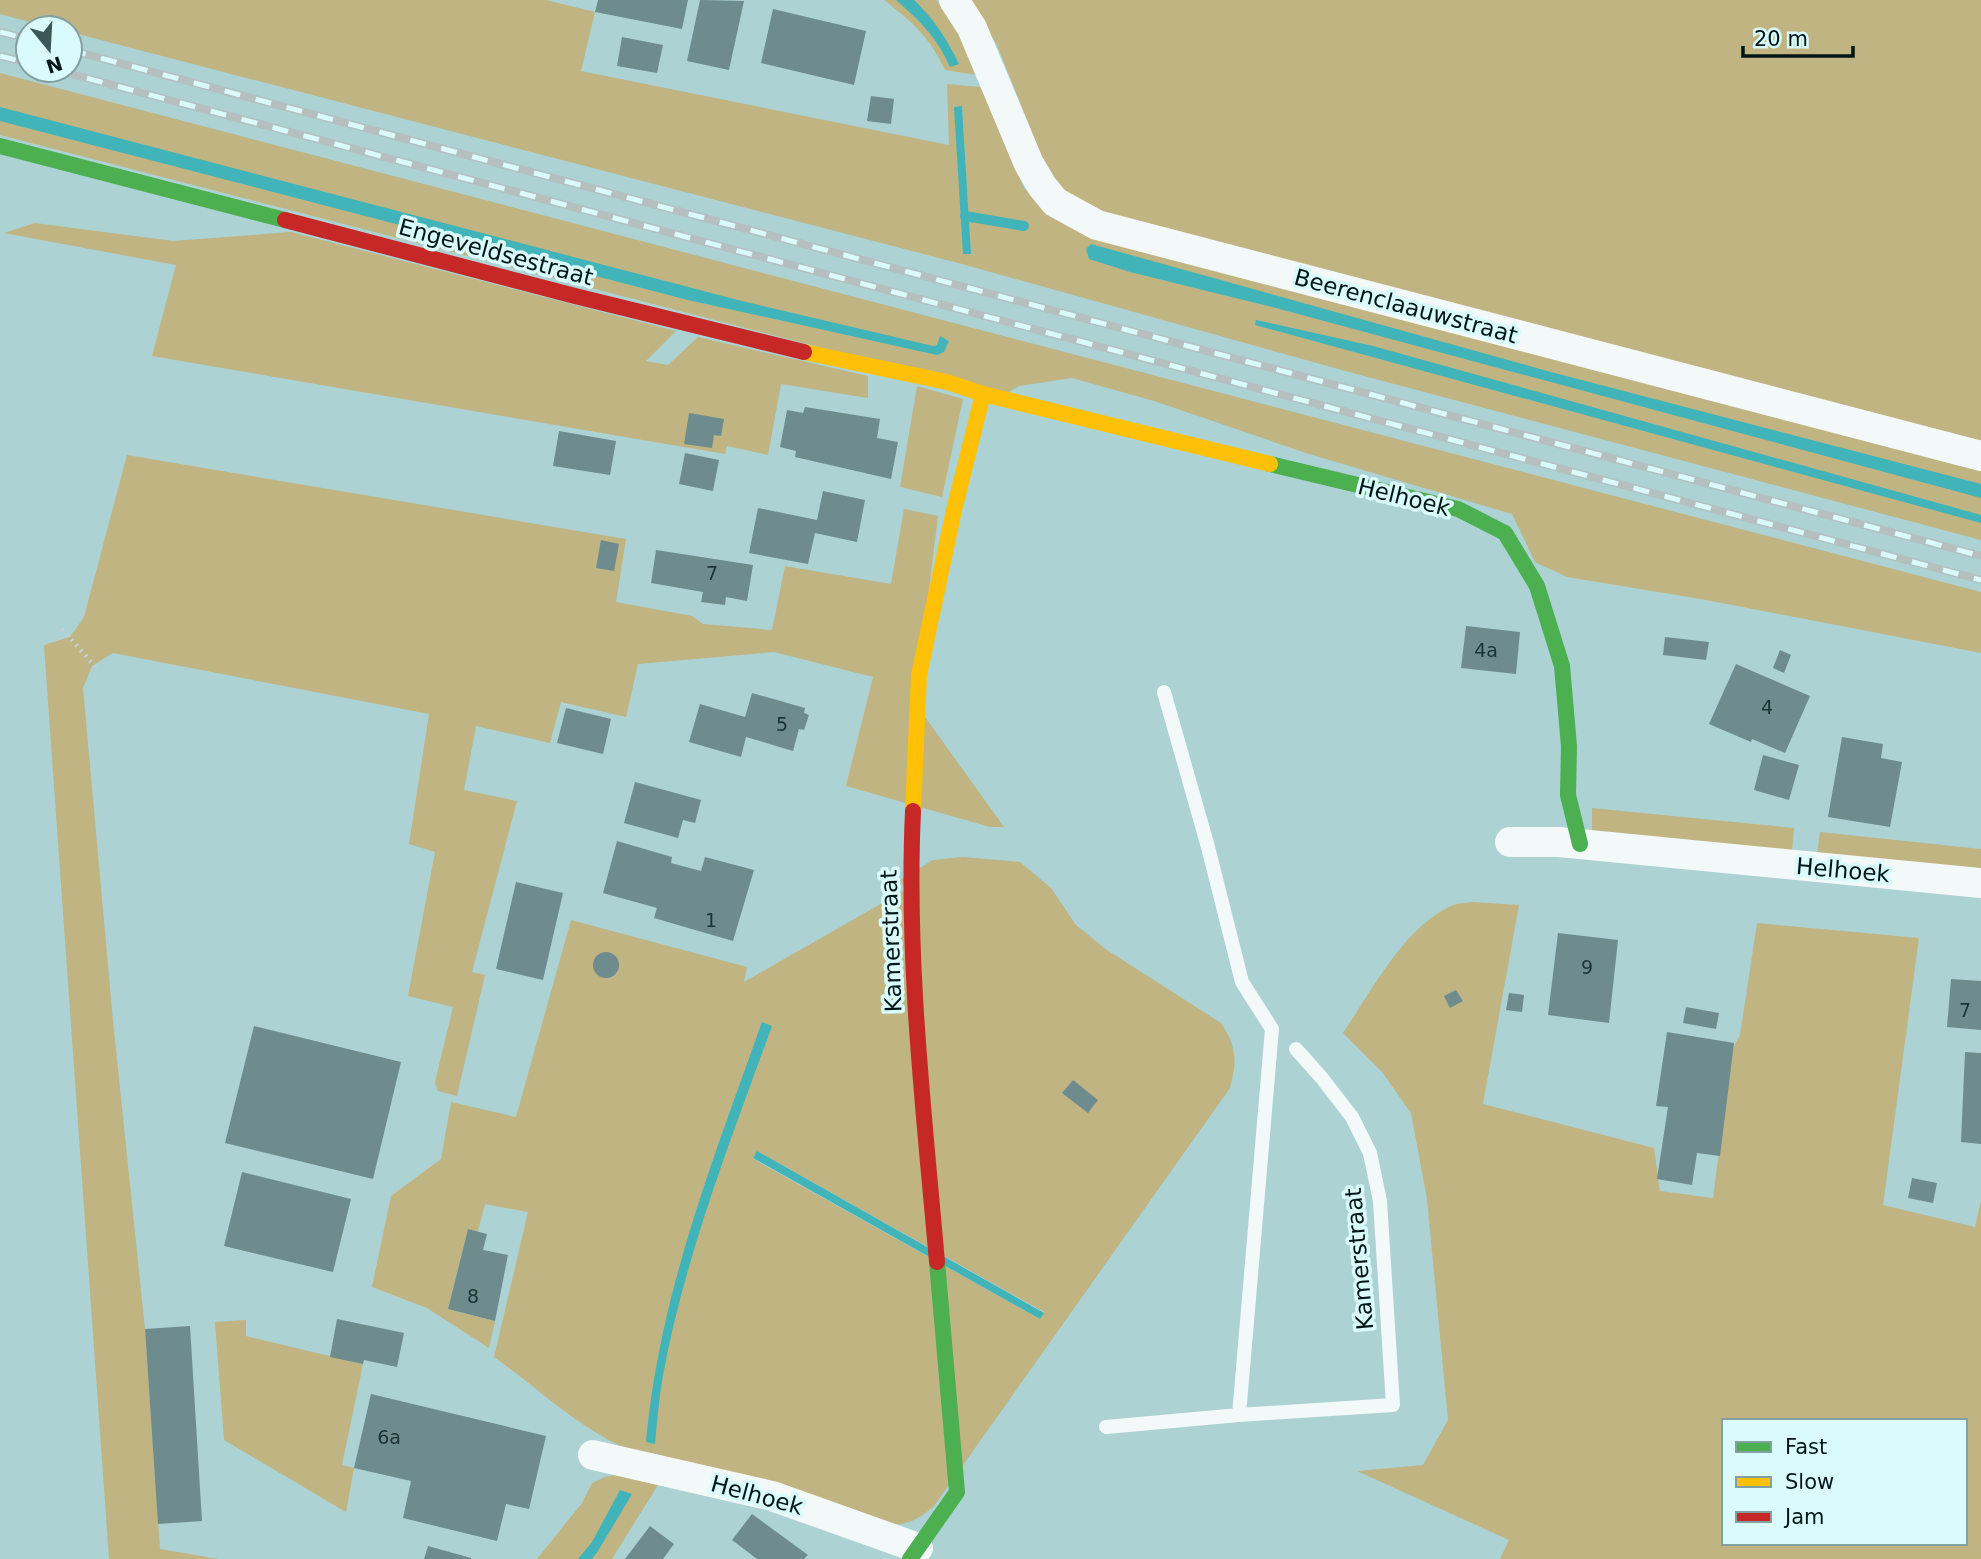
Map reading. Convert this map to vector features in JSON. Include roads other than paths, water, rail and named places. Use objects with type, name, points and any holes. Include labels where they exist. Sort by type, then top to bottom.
[{"type":"street","name":"Beerenclaauwstraat","points":[[954,0],[972,28],[1029,164],[1042,186],[1055,202],[1097,225],[1981,456]]},
{"type":"street","name":"Engeveldsestraat","points":[[0,146],[561,293],[765,344],[947,382],[983,394]]},
{"type":"street","name":"Helhoek","points":[[983,394],[1458,509],[1505,533],[1538,586],[1562,666],[1569,746],[1568,795],[1580,844]]},
{"type":"street","name":"Kamerstraat","points":[[957,1492],[916,1021],[911,853],[919,676],[954,510],[983,394]]},
{"type":"street","name":"Helhoek","points":[[1510,842],[1580,844],[1981,883]]},
{"type":"street","name":"Helhoek","points":[[593,1455],[772,1496],[914,1553],[957,1492]]},
{"type":"lane","points":[[1106,1427],[1239,1415],[1272,1030],[1242,982],[1208,847],[1164,692]]},
{"type":"lane","name":"Kamerstraat","points":[[1239,1415],[1393,1405],[1380,1201],[1370,1153],[1352,1117],[1296,1049]]},
{"type":"water","points":[[896,0],[914,0],[921,7],[950,46],[959,64],[950,67],[927,30]]},
{"type":"water","points":[[962,106],[971,254],[963,254],[954,107]]},
{"type":"water","points":[[0,107],[738,300],[933,346],[937,345],[940,336],[949,341],[944,352],[937,355],[688,300],[0,121]]},
{"type":"water","points":[[1091,244],[1551,372],[1981,484],[1981,498],[1276,308],[1130,272],[1089,259],[1086,249]]},
{"type":"water","points":[[1256,320],[1373,346],[1981,515],[1981,523],[1255,325]]},
{"type":"water","points":[[762,1022],[772,1026],[696,1242],[672,1330],[659,1401],[655,1444],[646,1442],[653,1387],[675,1281],[707,1177]]},
{"type":"water","points":[[757,1151],[1044,1313],[1040,1319],[753,1158]]},
{"type":"water","points":[[620,1490],[632,1494],[598,1551],[592,1559],[578,1559],[592,1542]]},
{"type":"waterway","points":[[965,216],[1024,226]]},
{"type":"railway","points":[[0,32],[14,36]]},
{"type":"railway","points":[[84,54],[1981,556]]},
{"type":"railway","points":[[0,56],[14,60]]},
{"type":"railway","points":[[84,77],[1981,580]]}]
